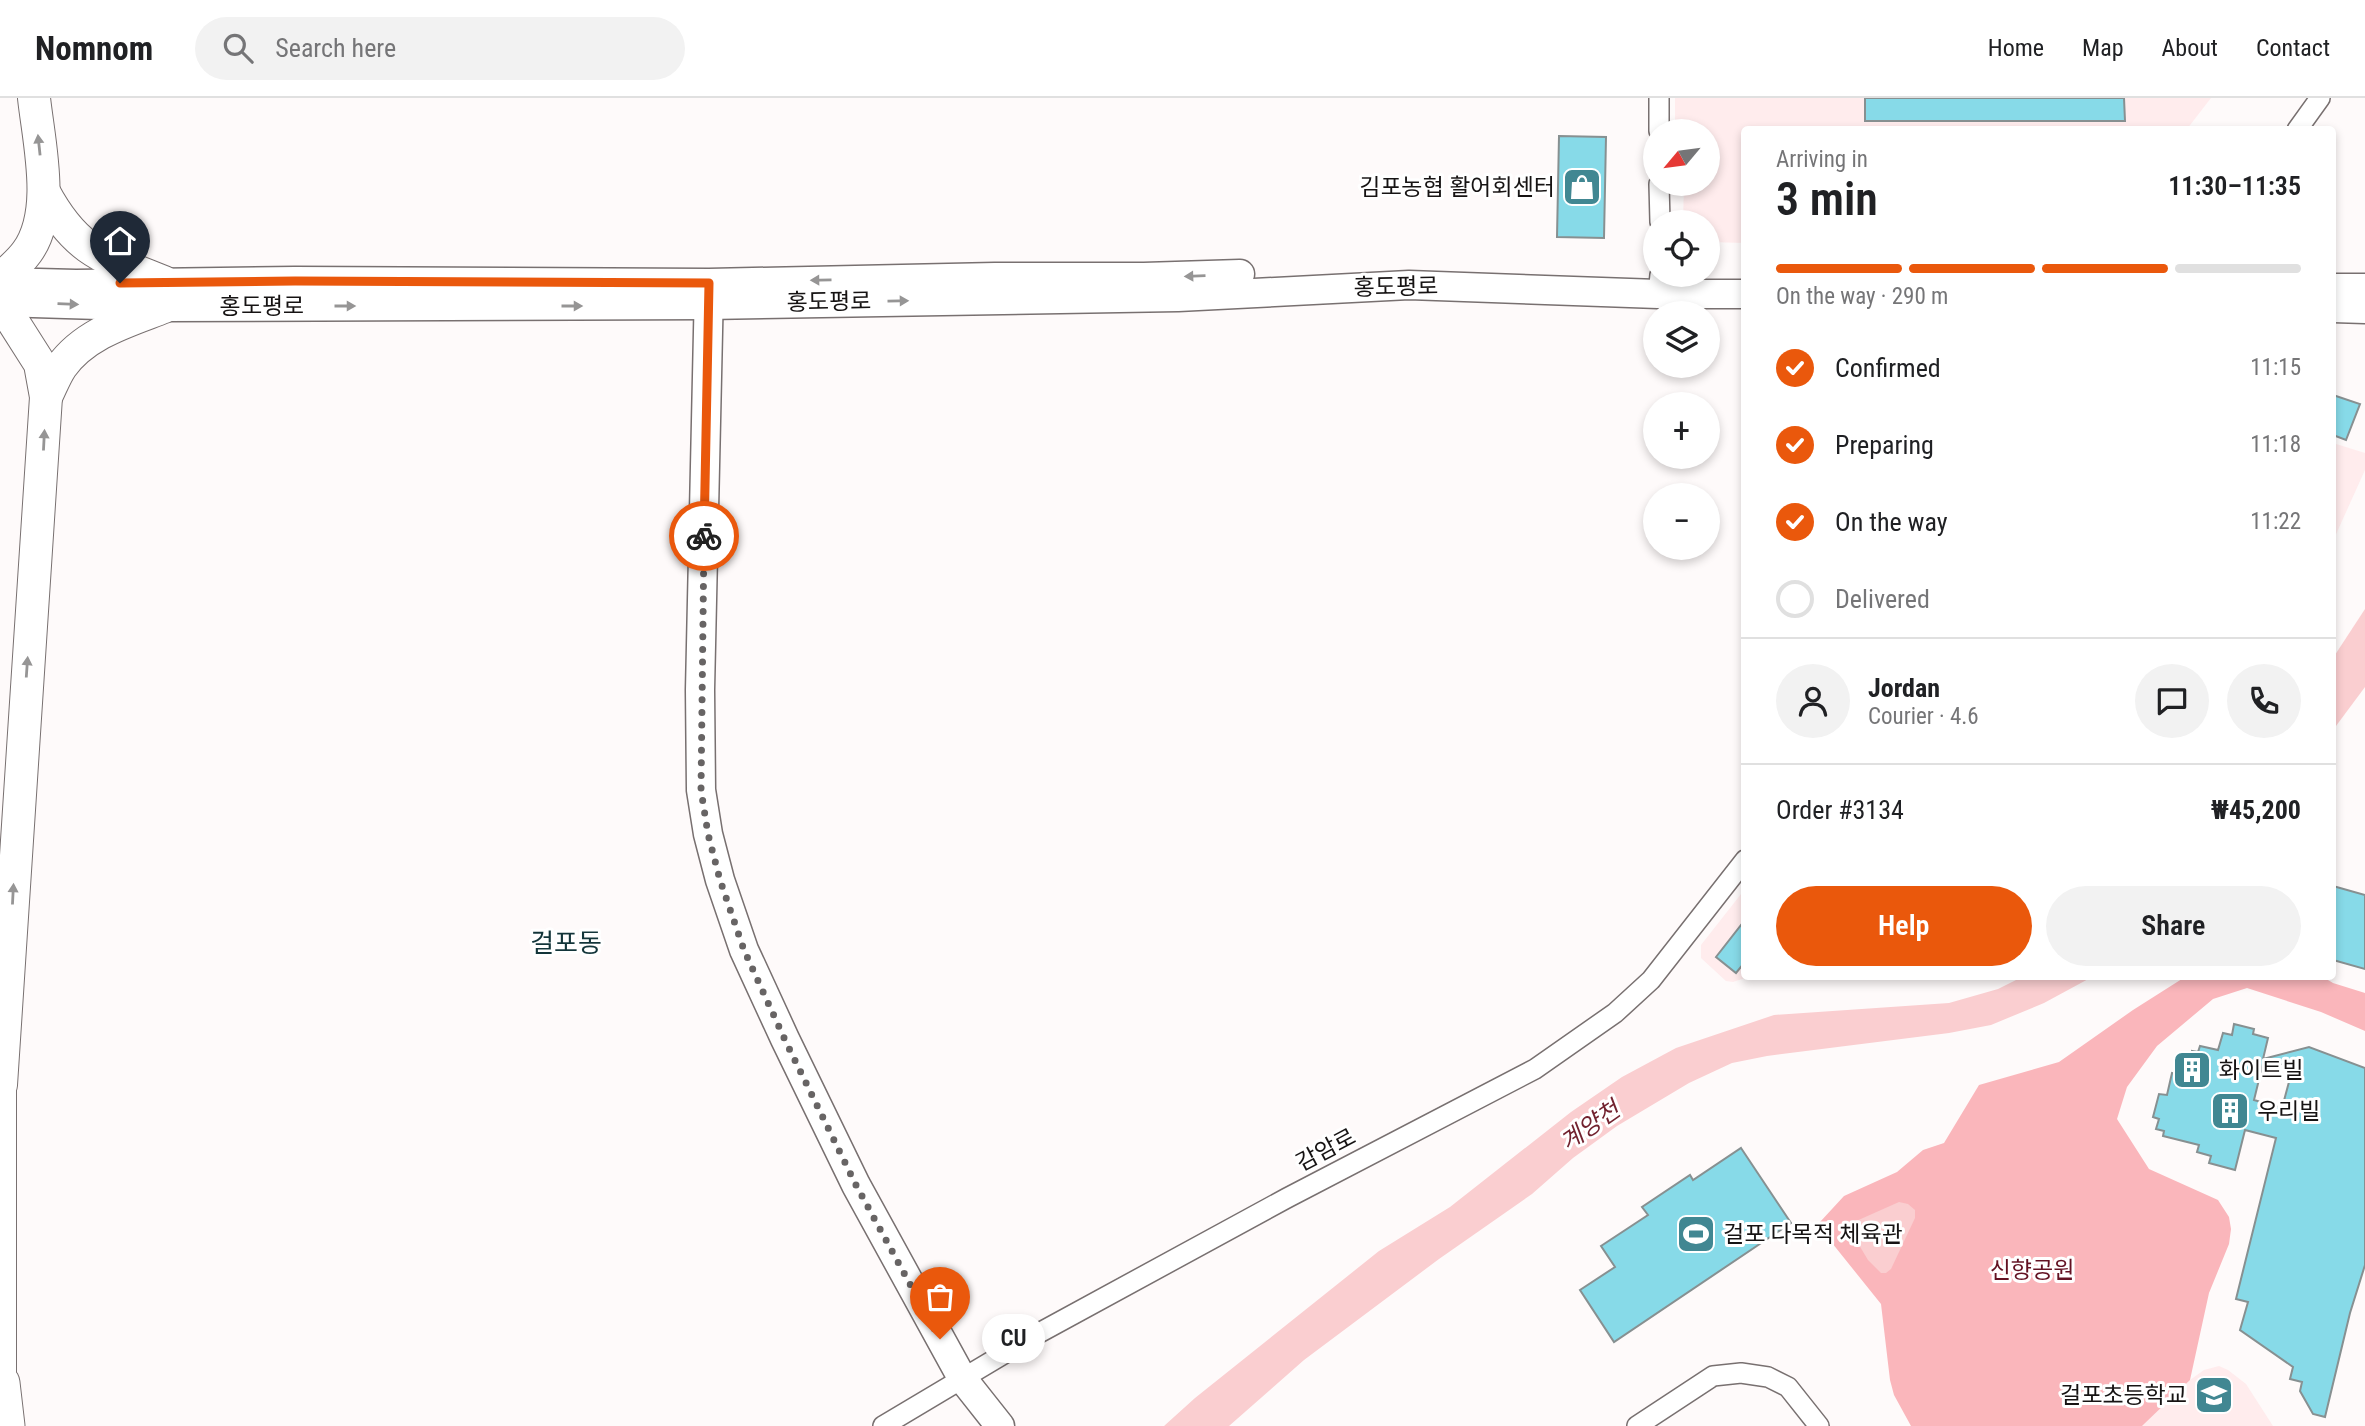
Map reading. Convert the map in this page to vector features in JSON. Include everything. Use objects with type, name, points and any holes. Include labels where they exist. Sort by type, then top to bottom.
[{"type":"highway","points":[[0,1386],[6,1426]]},
{"type":"main road","points":[[0,1386],[1,1071],[46,397],[40,364],[0,293],[33,241],[44,192],[34,98]]},
{"type":"main road","points":[[44,192],[55,213],[72,235],[164,294],[117,326],[78,348],[61,367],[46,397]]},
{"type":"street","points":[[1659,98],[1659,119]]},
{"type":"street","points":[[2300,126],[2320,98]]},
{"type":"street","name":"홍도평로","points":[[0,293],[708,294],[982,277],[1144,277],[1405,268],[1643,278]]},
{"type":"street","name":"홍도평로","points":[[1720,277],[1741,276]]},
{"type":"street","name":"홍도평로","points":[[1705,287],[1741,293]]},
{"type":"street","points":[[2336,288],[2365,288]]},
{"type":"street","points":[[708,294],[700,690],[701,790],[708,834],[720,880],[744,950],[856,1185],[962,1378],[1000,1426]]},
{"type":"street","points":[[2336,308],[2365,309]]},
{"type":"street","name":"감암로","points":[[883,1426],[1039,1333],[1287,1198],[1535,1069],[1615,1013],[1651,980],[1741,865]]},
{"type":"street","points":[[1637,1426],[1713,1376],[1741,1373],[1768,1377],[1788,1387],[1819,1426]]},
{"type":"shaded area","points":[[1675,98],[2211,98],[2189,126],[1741,126],[1741,243],[1720,242],[1720,210],[1683,210],[1684,196],[1720,196],[1720,119],[1675,119]]},
{"type":"shaded area","points":[[2336,444],[2365,453],[2365,470],[2336,534]]},
{"type":"shaded area","points":[[1741,894],[1741,979],[1726,981],[1701,958],[1701,945]]},
{"type":"shaded area","name":"걸포초등학교","points":[[2219,1366],[2246,1384],[2273,1426],[2142,1426],[2190,1380],[2204,1370]]},
{"type":"green space","name":"신향공원","points":[[2180,980],[2328,980],[2365,993],[2365,1031],[2321,1012],[2247,988],[2213,999],[2157,1046],[2127,1087],[2117,1119],[2149,1169],[2218,1200],[2229,1217],[2231,1229],[2229,1244],[2209,1293],[2190,1380],[2142,1426],[1911,1426],[1894,1395],[1890,1380],[1881,1304],[1824,1233],[1820,1222],[1844,1196],[1897,1172],[1923,1150],[1944,1143],[1979,1085],[2059,1062]]},
{"type":"water","points":[[2365,609],[2365,687],[2336,726],[2336,653]]},
{"type":"water","name":"계양천","points":[[2016,980],[2086,980],[2044,1003],[1991,1025],[1949,1033],[1767,1056],[1732,1063],[1689,1083],[1617,1126],[1573,1158],[1532,1194],[1439,1259],[1304,1360],[1229,1426],[1164,1426],[1195,1398],[1379,1251],[1450,1207],[1571,1112],[1622,1077],[1676,1048],[1774,1015],[1949,1003],[1998,989]]},
{"type":"water","points":[[1899,1202],[1908,1204],[1915,1210],[1915,1218],[1891,1269],[1881,1273],[1868,1260],[1850,1230],[1854,1222]]},
{"type":"building","points":[[1865,98],[2124,98],[2125,121],[1865,121]]},
{"type":"building","name":"김포농협 활어회센터","points":[[1559,136],[1606,137],[1604,238],[1557,237]]},
{"type":"building","points":[[2336,396],[2360,404],[2346,440],[2336,436]]},
{"type":"building","points":[[2336,887],[2365,895],[2365,969],[2336,961]]},
{"type":"building","points":[[1741,925],[1741,967],[1736,973],[1716,957]]},
{"type":"building","points":[[2234,1024],[2254,1029],[2253,1034],[2268,1038],[2263,1059],[2309,1047],[2365,1068],[2365,1265],[2350,1313],[2325,1417],[2313,1414],[2300,1391],[2302,1382],[2290,1379],[2293,1367],[2240,1330],[2248,1302],[2236,1299],[2276,1138],[2245,1130],[2235,1170],[2209,1163],[2211,1156],[2197,1152],[2199,1145],[2163,1136],[2164,1131],[2156,1129],[2159,1119],[2153,1117],[2159,1094],[2167,1095],[2172,1073],[2176,1074],[2185,1056],[2191,1058],[2192,1051],[2198,1052],[2200,1046],[2218,1050],[2223,1033],[2232,1035]],"holes":[[[2264,1059],[2293,1067],[2282,1108],[2254,1100]]]},
{"type":"building","name":"걸포 다목적 체육관","points":[[1741,1148],[1791,1223],[1614,1342],[1580,1290],[1615,1267],[1601,1246],[1648,1215],[1642,1207],[1690,1175],[1693,1180]]},
{"type":"way so far","points":[[704,536],[700,690],[701,790],[708,834],[720,880],[744,950],[785,1040],[856,1185],[940,1339]]},
{"type":"place","name":"김포농협 활어회센터","points":[[1582,187]]},
{"type":"place","name":"화이트빌","points":[[2192,1070]]},
{"type":"place","name":"우리빌","points":[[2230,1111]]},
{"type":"place","name":"걸포 다목적 체육관","points":[[1696,1234]]},
{"type":"place","name":"CU","points":[[940,1339]]},
{"type":"place","name":"걸포초등학교","points":[[2214,1395]]},
{"type":"district","name":"걸포동","points":[[566,943]]},
{"type":"route","points":[[120,283],[709,283],[704,536]]}]
